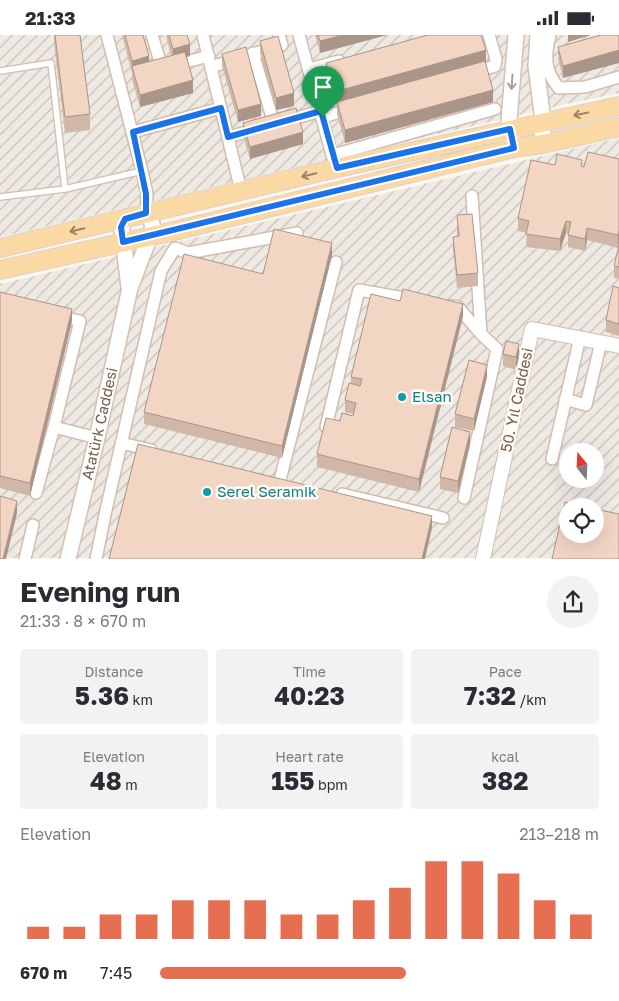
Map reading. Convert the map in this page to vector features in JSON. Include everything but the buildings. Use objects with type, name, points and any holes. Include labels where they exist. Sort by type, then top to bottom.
[{"type":"main road","points":[[514,148],[509,121],[516,35]]},
{"type":"main road","points":[[538,35],[536,66],[543,144]]},
{"type":"main road","points":[[0,248],[242,191],[335,161],[510,129],[619,106]]},
{"type":"main road","points":[[0,271],[150,236],[173,240],[514,148],[543,144],[619,127]]},
{"type":"main road","points":[[130,288],[153,224],[146,213]]},
{"type":"main road","points":[[125,219],[121,227],[130,288]]},
{"type":"main road","name":"Atatürk Caddesi","points":[[68,559],[98,439],[130,288]]},
{"type":"street","points":[[107,35],[124,79],[146,194],[146,213]]},
{"type":"street","points":[[152,35],[157,70],[253,53],[282,45],[279,35]]},
{"type":"street","points":[[300,35],[335,161],[495,109]]},
{"type":"street","points":[[466,75],[495,66],[496,59],[489,35]]},
{"type":"street","points":[[550,35],[545,55],[551,61],[552,77],[559,88],[585,87],[619,77]]},
{"type":"street","points":[[206,36],[210,61],[242,191]]},
{"type":"street","points":[[253,53],[274,124]]},
{"type":"street","points":[[310,69],[348,59]]},
{"type":"street","points":[[228,137],[274,124],[361,106]]},
{"type":"street","points":[[133,132],[221,108]]},
{"type":"street","points":[[472,196],[482,335]]},
{"type":"street","points":[[96,559],[161,271],[173,240],[188,253],[296,233]]},
{"type":"street","points":[[280,480],[336,262]]},
{"type":"street","points":[[326,427],[360,290],[458,307],[496,349],[527,356]]},
{"type":"street","points":[[36,493],[80,321],[43,313]]},
{"type":"street","name":"50. Yıl Caddesi","points":[[482,559],[532,329],[619,346]]},
{"type":"street","points":[[552,459],[580,337]]},
{"type":"street","points":[[566,399],[586,405],[601,342]]},
{"type":"street","points":[[464,498],[496,349]]},
{"type":"street","points":[[571,374],[592,379]]},
{"type":"street","points":[[54,427],[98,439]]},
{"type":"street","points":[[121,443],[158,451]]},
{"type":"street","points":[[328,491],[443,518]]},
{"type":"street","points":[[26,559],[33,525]]},
{"type":"lane","points":[[0,71],[51,63],[65,189]]},
{"type":"lane","points":[[0,197],[65,189],[142,171]]},
{"type":"shaded area","points":[[0,35],[619,35],[619,93],[0,237]]},
{"type":"shaded area","points":[[619,138],[619,558],[0,558],[0,284]]},
{"type":"place","name":"Elsan","points":[[402,397]]},
{"type":"place","name":"Serel Seramik","points":[[207,492]]},
{"type":"route","points":[[221,108],[228,137],[321,111],[323,117],[337,168],[510,129],[514,148],[123,242],[122,222],[125,219],[146,213],[146,194],[133,132],[221,108]]}]
